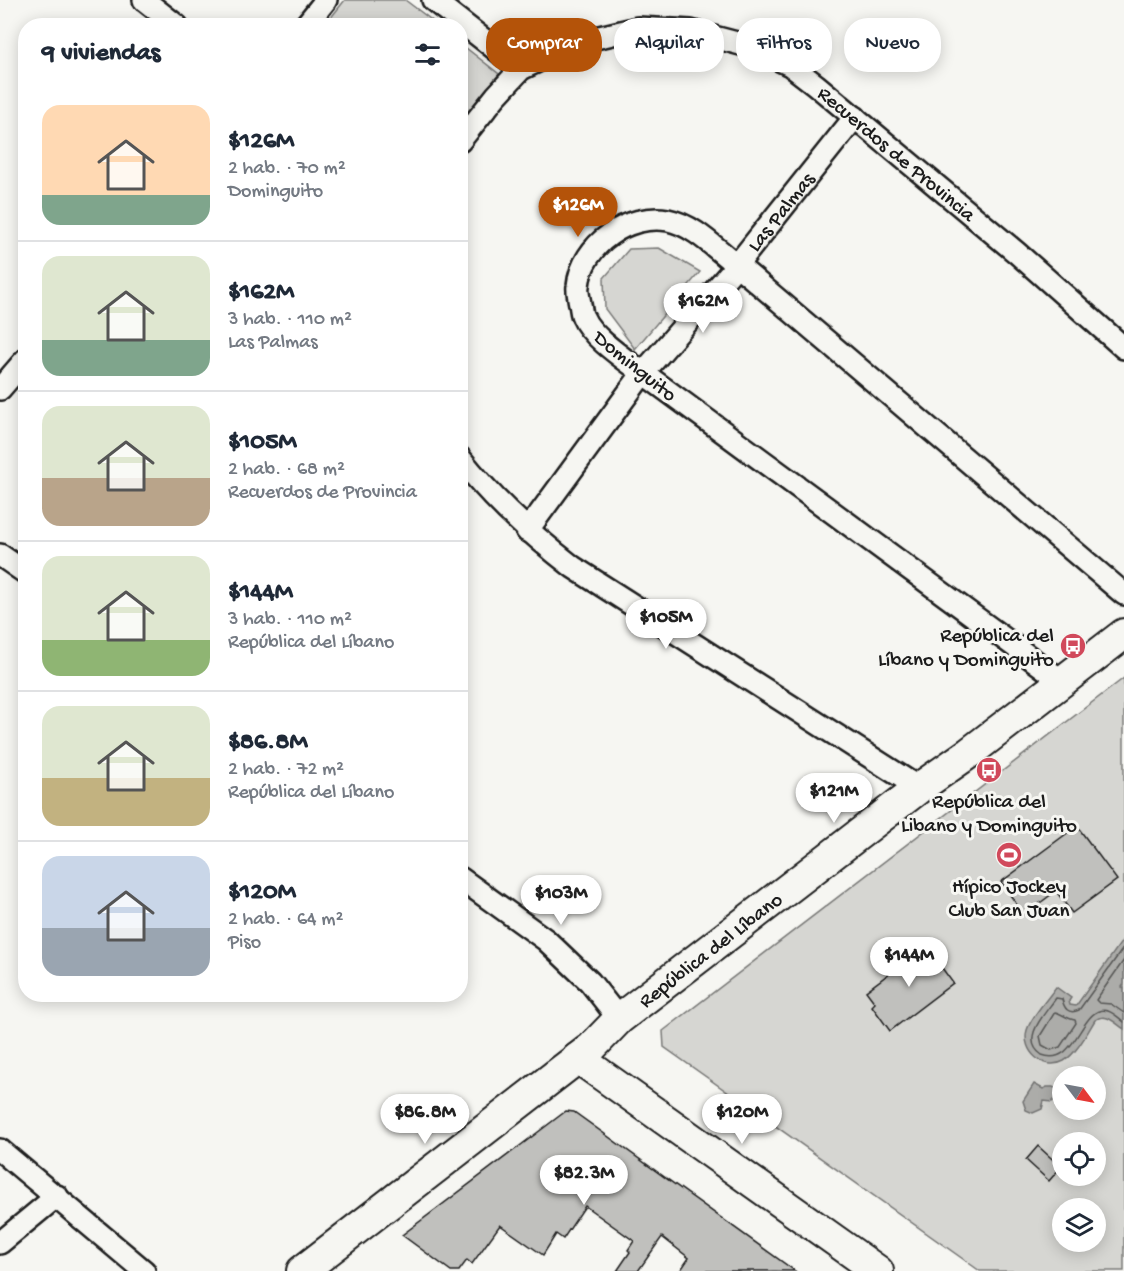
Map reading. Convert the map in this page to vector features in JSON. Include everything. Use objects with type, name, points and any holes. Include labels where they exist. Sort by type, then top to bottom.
[{"type":"main road","name":"República del Líbano","points":[[302,1271],[592,1047],[619,1019],[919,788],[1124,634]]},
{"type":"main road","points":[[578,1058],[878,1271]]},
{"type":"street","points":[[144,0],[167,18]]},
{"type":"street","points":[[311,18],[326,0]]},
{"type":"street","points":[[433,0],[456,18]]},
{"type":"street","points":[[468,27],[486,42]]},
{"type":"street","name":"Recuerdos de Provincia","points":[[602,36],[638,28],[691,31],[752,47],[790,65],[1017,253],[1124,348]]},
{"type":"street","name":"Recuerdos de Provincia","points":[[468,131],[518,72]]},
{"type":"street","name":"Las Palmas","points":[[527,531],[643,373],[737,266],[855,117]]},
{"type":"street","name":"Dominguito","points":[[1062,681],[598,338],[583,317],[577,286],[586,259],[602,240],[627,225],[650,219],[669,220],[686,226],[737,266],[1124,594]]},
{"type":"street","points":[[0,389],[18,368]]},
{"type":"street","points":[[468,468],[527,531],[573,567],[919,788]]},
{"type":"street","points":[[0,555],[18,567]]},
{"type":"street","points":[[468,884],[546,940],[590,982],[619,1019]]},
{"type":"street","points":[[0,1150],[144,1271]]},
{"type":"street","points":[[0,1243],[57,1196]]},
{"type":"shaded area","points":[[345,0],[405,0],[429,18],[331,18]]},
{"type":"shaded area","points":[[468,50],[486,64],[486,72],[499,74],[468,114]]},
{"type":"shaded area","points":[[659,248],[700,272],[635,349],[605,309],[604,278],[629,249]]},
{"type":"shaded area","name":"Hípico Jockey Club San Juan","points":[[1124,678],[1124,1271],[980,1271],[664,1047],[663,1031]]},
{"type":"water","points":[[1124,938],[1124,984],[1122,987],[1124,988],[1124,1029],[1110,1019],[1099,1018],[1095,1020],[1077,1048],[1064,1061],[1049,1064],[1036,1058],[1027,1045],[1026,1038],[1029,1024],[1040,1008],[1056,987],[1071,998],[1070,1005],[1076,1006]]},
{"type":"water","points":[[1034,1084],[1043,1089],[1052,1087],[1052,1102],[1044,1101],[1042,1109],[1033,1113],[1026,1110],[1023,1101]]},
{"type":"building","points":[[1077,826],[1117,880],[1072,913],[1056,891],[1024,915],[1001,882]]},
{"type":"building","points":[[926,946],[953,983],[890,1031],[872,1006],[875,1003],[866,991]]},
{"type":"building","points":[[566,1111],[574,1112],[795,1271],[680,1271],[689,1258],[662,1237],[638,1271],[617,1271],[630,1252],[628,1250],[634,1241],[585,1206],[563,1239],[556,1234],[543,1255],[500,1225],[472,1264],[467,1260],[459,1271],[451,1271],[402,1235]]},
{"type":"building","points":[[1038,1146],[1052,1159],[1052,1178],[1049,1181],[1026,1160]]},
{"type":"place","name":"República del Líbano y Dominguito","points":[[1073,646]]},
{"type":"place","name":"República del Libano y Dominguito","points":[[989,770]]},
{"type":"place","name":"Hípico Jockey Club San Juan","points":[[1009,855]]}]
